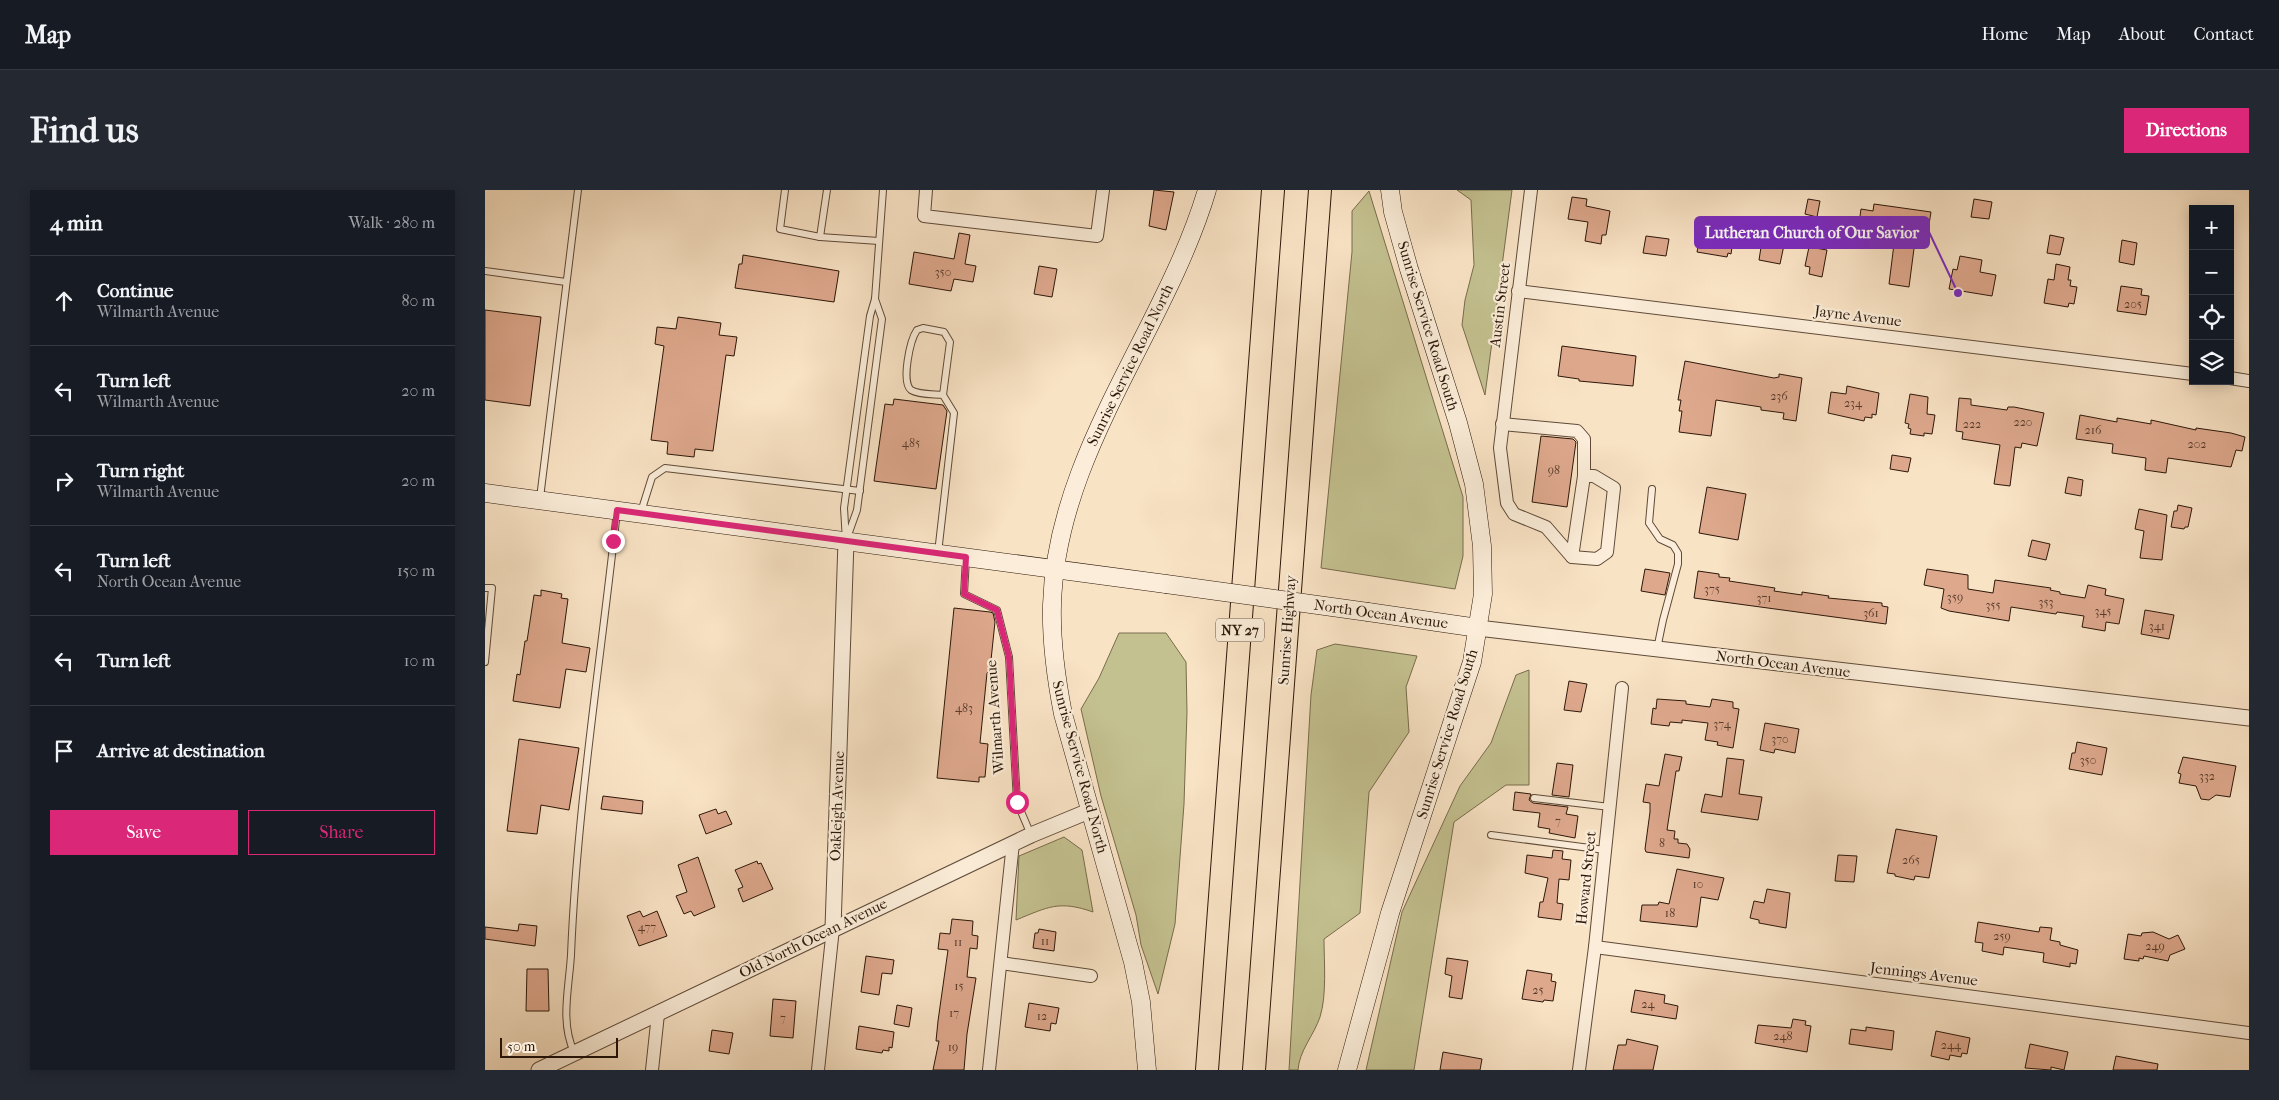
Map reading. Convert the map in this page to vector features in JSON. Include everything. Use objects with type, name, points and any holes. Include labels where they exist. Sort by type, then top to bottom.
[{"type":"highway","name":"NY 27","points":[[1207,1070],[1273,190]]},
{"type":"highway","name":"Sunrise Highway","points":[[1254,1070],[1322,190]]},
{"type":"main road","name":"Sunrise Service Road North","points":[[1147,1070],[1141,1002],[1133,962],[1065,723],[1056,675],[1052,605],[1056,569],[1064,527],[1083,466],[1188,244],[1207,190]]},
{"type":"main road","name":"Sunrise Service Road South","points":[[1347,1070],[1390,913],[1472,662],[1483,594],[1483,570],[1474,484],[1458,424],[1409,269],[1390,190]]},
{"type":"main road","name":"North Ocean Avenue","points":[[485,493],[1056,569],[1479,628]]},
{"type":"street","points":[[926,190],[923,216],[1097,236],[1103,190]]},
{"type":"street","name":"Austin Street","points":[[1531,190],[1500,448],[1507,503],[1514,514],[1546,527],[1572,557]]},
{"type":"street","name":"Jayne Avenue","points":[[1518,291],[2189,374]]},
{"type":"street","points":[[2234,379],[2249,381]]},
{"type":"street","points":[[1503,424],[1577,431],[1584,440],[1584,476],[1572,557],[1597,559],[1607,552],[1614,488],[1594,476],[1584,476]]},
{"type":"street","name":"Oakleigh Avenue","points":[[817,1070],[833,928],[846,541]]},
{"type":"street","name":"North Ocean Avenue","points":[[1479,628],[1626,647],[2249,718]]},
{"type":"street","name":"Howard Street","points":[[1579,1070],[1595,947],[1622,688]]},
{"type":"street","name":"Old North Ocean Avenue","points":[[539,1070],[1031,834],[1089,811]]},
{"type":"street","points":[[989,1070],[1013,843]]},
{"type":"street","name":"Jennings Avenue","points":[[1595,947],[2249,1033]]},
{"type":"street","points":[[1001,963],[1091,976]]},
{"type":"street","points":[[652,1070],[658,1014]]},
{"type":"lane","points":[[540,500],[578,190]]},
{"type":"lane","points":[[785,190],[780,229],[820,237],[879,242]]},
{"type":"lane","points":[[820,237],[827,190]]},
{"type":"lane","points":[[846,541],[844,508],[870,316],[875,299],[883,190]]},
{"type":"lane","points":[[485,271],[567,282]]},
{"type":"lane","points":[[846,541],[857,510],[882,320],[875,299]]},
{"type":"lane","points":[[938,554],[954,413],[943,395],[950,342],[944,332],[923,328],[917,330],[912,337],[905,380],[910,389],[915,392],[943,395]]},
{"type":"lane","points":[[641,513],[652,477],[665,468],[860,491]]},
{"type":"lane","points":[[1652,489],[1649,523],[1660,539],[1673,545],[1678,553],[1678,564],[1657,650]]},
{"type":"lane","points":[[575,1053],[567,1038],[566,1013],[574,885],[617,510]]},
{"type":"lane","name":"Wilmarth Avenue","points":[[966,557],[964,594],[997,610],[1009,657],[1017,802],[1031,834]]},
{"type":"lane","points":[[485,588],[492,588],[485,662]]},
{"type":"lane","points":[[1534,798],[1610,807]]},
{"type":"lane","points":[[1491,835],[1605,850]]},
{"type":"shaded area","points":[[1457,190],[1512,190],[1485,395],[1462,325],[1465,300],[1474,265],[1471,200]]},
{"type":"shaded area","points":[[1369,191],[1463,497],[1463,556],[1455,589],[1321,568],[1352,252],[1352,211]]},
{"type":"shaded area","points":[[1119,633],[1166,633],[1186,662],[1187,712],[1184,804],[1175,924],[1158,994],[1141,945],[1136,915],[1101,796],[1081,709],[1099,678]]},
{"type":"shaded area","points":[[1335,644],[1417,656],[1406,687],[1409,732],[1369,792],[1360,913],[1324,939],[1324,989],[1320,1017],[1301,1056],[1298,1070],[1289,1070],[1311,695],[1317,650]]},
{"type":"shaded area","points":[[1529,670],[1529,785],[1506,785],[1454,822],[1414,1070],[1366,1070],[1402,912],[1460,786],[1491,743],[1516,675]]},
{"type":"shaded area","points":[[1064,837],[1082,850],[1093,912],[1071,906],[1062,906],[1045,909],[1016,920],[1019,856]]},
{"type":"building","points":[[1154,190],[1174,192],[1166,230],[1149,226]]},
{"type":"building","points":[[1572,197],[1587,199],[1586,206],[1610,211],[1606,235],[1602,235],[1601,244],[1585,241],[1588,222],[1568,219]]},
{"type":"building","points":[[1808,199],[1820,201],[1817,217],[1805,214]]},
{"type":"building","points":[[1974,199],[1992,202],[1989,219],[1971,217]]},
{"type":"building","points":[[1874,204],[1931,212],[1926,243],[1915,241],[1909,287],[1889,284],[1895,236],[1870,232],[1871,225],[1859,224],[1861,209],[1873,211]]},
{"type":"building","points":[[1711,223],[1735,227],[1731,254],[1728,253],[1727,257],[1697,252],[1701,230],[1710,232]]},
{"type":"building","points":[[959,233],[970,235],[965,264],[976,266],[973,282],[954,279],[951,291],[909,284],[914,252],[954,259]]},
{"type":"building","points":[[2050,235],[2064,238],[2060,255],[2047,253]]},
{"type":"building","points":[[1646,236],[1669,239],[1666,256],[1643,253]]},
{"type":"building","points":[[2122,240],[2137,243],[2134,265],[2119,262]]},
{"type":"building","points":[[1762,241],[1784,245],[1780,264],[1759,260]]},
{"type":"building","points":[[1809,247],[1827,250],[1822,277],[1809,274],[1810,267],[1805,266]]},
{"type":"building","points":[[743,255],[839,271],[834,302],[735,288],[739,264],[742,264]]},
{"type":"building","points":[[1960,256],[1982,260],[1980,272],[1996,275],[1992,296],[1949,289],[1953,269],[1957,270]]},
{"type":"building","points":[[2056,264],[2070,267],[2068,280],[2071,280],[2070,286],[2077,287],[2074,304],[2069,303],[2068,307],[2044,303],[2048,279],[2054,280]]},
{"type":"building","points":[[1039,266],[1057,269],[1052,297],[1034,294]]},
{"type":"building","points":[[2121,286],[2142,289],[2141,295],[2149,296],[2146,315],[2117,311]]},
{"type":"building","points":[[485,310],[541,317],[530,406],[485,400]]},
{"type":"building","points":[[678,317],[721,323],[719,335],[737,337],[734,356],[726,355],[713,451],[695,449],[694,457],[667,454],[668,442],[651,440],[664,346],[655,344],[657,327],[676,329]]},
{"type":"building","points":[[1562,346],[1636,356],[1633,386],[1579,381],[1579,379],[1558,376]]},
{"type":"building","points":[[1685,361],[1774,378],[1779,377],[1779,374],[1802,378],[1796,421],[1783,419],[1784,413],[1761,410],[1761,407],[1716,400],[1711,436],[1679,432],[1682,411],[1679,411],[1681,400],[1678,400]]},
{"type":"building","points":[[1847,386],[1879,393],[1876,415],[1872,414],[1872,418],[1865,417],[1864,421],[1828,413],[1831,392],[1846,394]]},
{"type":"building","points":[[1910,394],[1928,397],[1927,414],[1935,415],[1932,434],[1924,433],[1924,436],[1910,434],[1909,424],[1905,423]]},
{"type":"building","points":[[1959,398],[1971,399],[1971,405],[2007,410],[2008,407],[2014,407],[2044,413],[2037,446],[2022,443],[2021,448],[2015,447],[2010,486],[1994,484],[2000,445],[1962,439],[1963,432],[1956,431]]},
{"type":"building","points":[[894,399],[943,405],[947,411],[936,489],[874,481],[885,404],[893,405]]},
{"type":"building","points":[[2080,415],[2117,422],[2117,418],[2151,424],[2151,420],[2196,430],[2196,428],[2245,437],[2242,451],[2236,450],[2231,467],[2168,458],[2166,473],[2145,470],[2146,458],[2112,453],[2113,444],[2076,439]]},
{"type":"building","points":[[1541,436],[1573,439],[1576,442],[1567,507],[1532,502]]},
{"type":"building","points":[[1892,455],[1911,458],[1908,472],[1890,469]]},
{"type":"building","points":[[2068,477],[2083,480],[2081,496],[2065,493]]},
{"type":"building","points":[[1707,487],[1746,494],[1738,540],[1699,533]]},
{"type":"building","points":[[2178,505],[2192,508],[2188,527],[2184,529],[2171,527],[2174,511],[2177,511]]},
{"type":"building","points":[[2139,509],[2167,515],[2162,560],[2140,558],[2144,531],[2135,529]]},
{"type":"building","points":[[2032,540],[2050,544],[2046,560],[2028,556]]},
{"type":"building","points":[[1645,569],[1670,573],[1665,595],[1641,591]]},
{"type":"building","points":[[1927,569],[1968,575],[1968,589],[1993,593],[1995,580],[2051,588],[2050,590],[2060,592],[2060,594],[2085,598],[2088,585],[2106,589],[2105,595],[2124,599],[2119,624],[2106,622],[2105,631],[2082,627],[2084,616],[2011,607],[2009,621],[1949,611],[1941,608],[1944,589],[1924,585]]},
{"type":"building","points":[[1698,571],[1719,574],[1719,577],[1730,578],[1729,581],[1775,588],[1774,591],[1802,595],[1802,592],[1829,596],[1828,598],[1882,603],[1882,606],[1888,607],[1886,624],[1694,598]]},
{"type":"building","points":[[541,590],[562,594],[561,598],[568,599],[562,643],[590,648],[586,672],[566,669],[560,708],[513,701],[517,674],[520,675],[525,641],[527,641],[534,595],[541,596]]},
{"type":"building","points":[[954,608],[993,613],[995,622],[991,660],[995,666],[987,673],[980,743],[988,744],[985,777],[979,777],[979,782],[937,778]]},
{"type":"building","points":[[2145,610],[2174,615],[2169,639],[2141,634]]},
{"type":"building","points":[[1569,681],[1587,684],[1581,712],[1564,710]]},
{"type":"building","points":[[1657,699],[1686,701],[1686,704],[1710,707],[1712,699],[1733,702],[1733,708],[1739,709],[1733,748],[1717,745],[1718,742],[1705,740],[1708,723],[1682,720],[1682,723],[1670,722],[1669,726],[1651,724],[1653,708],[1656,709]]},
{"type":"building","points":[[1765,723],[1799,729],[1795,753],[1775,749],[1774,753],[1760,750]]},
{"type":"building","points":[[519,739],[579,748],[569,810],[541,805],[537,834],[507,831]]},
{"type":"building","points":[[2077,742],[2107,748],[2102,775],[2069,769],[2072,753],[2075,753]]},
{"type":"building","points":[[1665,754],[1682,757],[1679,771],[1676,771],[1667,830],[1675,831],[1674,839],[1678,839],[1678,843],[1687,844],[1690,849],[1689,858],[1646,852],[1645,849],[1650,812],[1650,803],[1643,802],[1646,784],[1659,786]]},
{"type":"building","points":[[2183,757],[2236,766],[2230,797],[2216,795],[2209,800],[2201,799],[2196,786],[2179,783],[2181,774],[2178,773]]},
{"type":"building","points":[[1727,758],[1744,760],[1739,794],[1762,797],[1758,820],[1701,812],[1705,794],[1722,797]]},
{"type":"building","points":[[1557,763],[1573,765],[1569,797],[1552,795]]},
{"type":"building","points":[[1515,792],[1531,794],[1529,800],[1533,803],[1568,807],[1566,814],[1578,816],[1575,838],[1549,833],[1550,829],[1538,827],[1540,813],[1513,810]]},
{"type":"building","points":[[603,796],[643,801],[642,814],[601,809]]},
{"type":"building","points":[[716,809],[718,814],[726,811],[732,824],[706,834],[699,815]]},
{"type":"building","points":[[1896,829],[1937,836],[1929,878],[1915,876],[1914,880],[1887,873]]},
{"type":"building","points":[[1553,850],[1563,851],[1562,859],[1571,860],[1569,880],[1559,879],[1557,903],[1563,904],[1561,920],[1538,917],[1540,902],[1543,902],[1548,878],[1525,873],[1527,855],[1552,858]]},
{"type":"building","points":[[1838,855],[1857,856],[1854,882],[1835,881]]},
{"type":"building","points":[[698,857],[715,907],[694,916],[691,911],[684,914],[676,896],[687,892],[678,865]]},
{"type":"building","points":[[757,861],[758,864],[761,863],[773,889],[743,902],[738,889],[743,887],[735,870]]},
{"type":"building","points":[[1677,869],[1724,878],[1718,900],[1701,897],[1697,927],[1640,921],[1642,905],[1658,905],[1659,902],[1669,904]]},
{"type":"building","points":[[1767,889],[1790,893],[1786,928],[1759,923],[1759,920],[1750,918],[1754,901],[1764,903]]},
{"type":"building","points":[[640,911],[643,917],[657,911],[667,936],[639,946],[627,916]]},
{"type":"building","points":[[952,919],[973,921],[972,935],[978,936],[977,949],[970,948],[967,977],[976,978],[967,1034],[964,1070],[933,1070],[939,1041],[936,1041],[948,950],[938,949],[940,933],[950,934]]},
{"type":"building","points":[[1978,922],[2039,932],[2040,927],[2052,928],[2050,940],[2078,950],[2076,964],[2070,963],[2070,967],[2043,962],[2044,953],[2004,947],[2003,955],[1982,951],[1983,943],[1975,942]]},
{"type":"building","points":[[519,924],[537,926],[535,946],[485,939],[485,927],[518,931]]},
{"type":"building","points":[[1039,929],[1056,932],[1054,951],[1033,948],[1035,933],[1038,933]]},
{"type":"building","points":[[2153,932],[2169,939],[2178,935],[2185,949],[2170,955],[2168,961],[2144,956],[2143,959],[2139,958],[2139,961],[2124,959],[2128,934],[2141,936],[2142,933]]},
{"type":"building","points":[[866,956],[894,960],[892,974],[882,973],[879,995],[861,992]]},
{"type":"building","points":[[1447,958],[1468,961],[1462,999],[1449,997],[1452,976],[1445,974]]},
{"type":"building","points":[[527,969],[548,969],[549,1011],[526,1011]]},
{"type":"building","points":[[1527,970],[1552,974],[1551,981],[1556,982],[1553,1001],[1544,1000],[1543,1002],[1522,999]]},
{"type":"building","points":[[1635,990],[1665,995],[1664,1003],[1678,1006],[1676,1019],[1631,1012]]},
{"type":"building","points":[[773,999],[796,1001],[793,1038],[770,1036]]},
{"type":"building","points":[[1029,1003],[1059,1008],[1056,1024],[1051,1023],[1050,1031],[1025,1027]]},
{"type":"building","points":[[897,1005],[912,1008],[909,1027],[894,1024]]},
{"type":"building","points":[[1793,1019],[1806,1021],[1805,1025],[1811,1026],[1807,1052],[1755,1043],[1758,1025],[1791,1028]]},
{"type":"building","points":[[859,1026],[894,1032],[892,1048],[889,1047],[889,1051],[883,1050],[882,1053],[856,1049]]},
{"type":"building","points":[[1866,1027],[1894,1031],[1892,1050],[1849,1044],[1851,1029],[1866,1031]]},
{"type":"building","points":[[712,1030],[733,1033],[729,1054],[709,1051]]},
{"type":"building","points":[[1936,1031],[1970,1038],[1967,1054],[1962,1053],[1961,1057],[1950,1055],[1949,1060],[1931,1056]]},
{"type":"building","points":[[1627,1039],[1658,1046],[1653,1070],[1613,1070],[1618,1045],[1626,1045]]},
{"type":"building","points":[[2030,1044],[2068,1052],[2064,1070],[2051,1067],[2051,1070],[2025,1068]]},
{"type":"building","points":[[1443,1052],[1482,1059],[1480,1070],[1440,1070]]},
{"type":"building","points":[[2116,1056],[2158,1064],[2157,1070],[2113,1070]]},
{"type":"place","name":"Lutheran Church of Our Savior","points":[[1958,293]]},
{"type":"route","points":[[613,541],[617,510],[966,557],[964,594],[997,610],[1009,657],[1017,802]]}]
